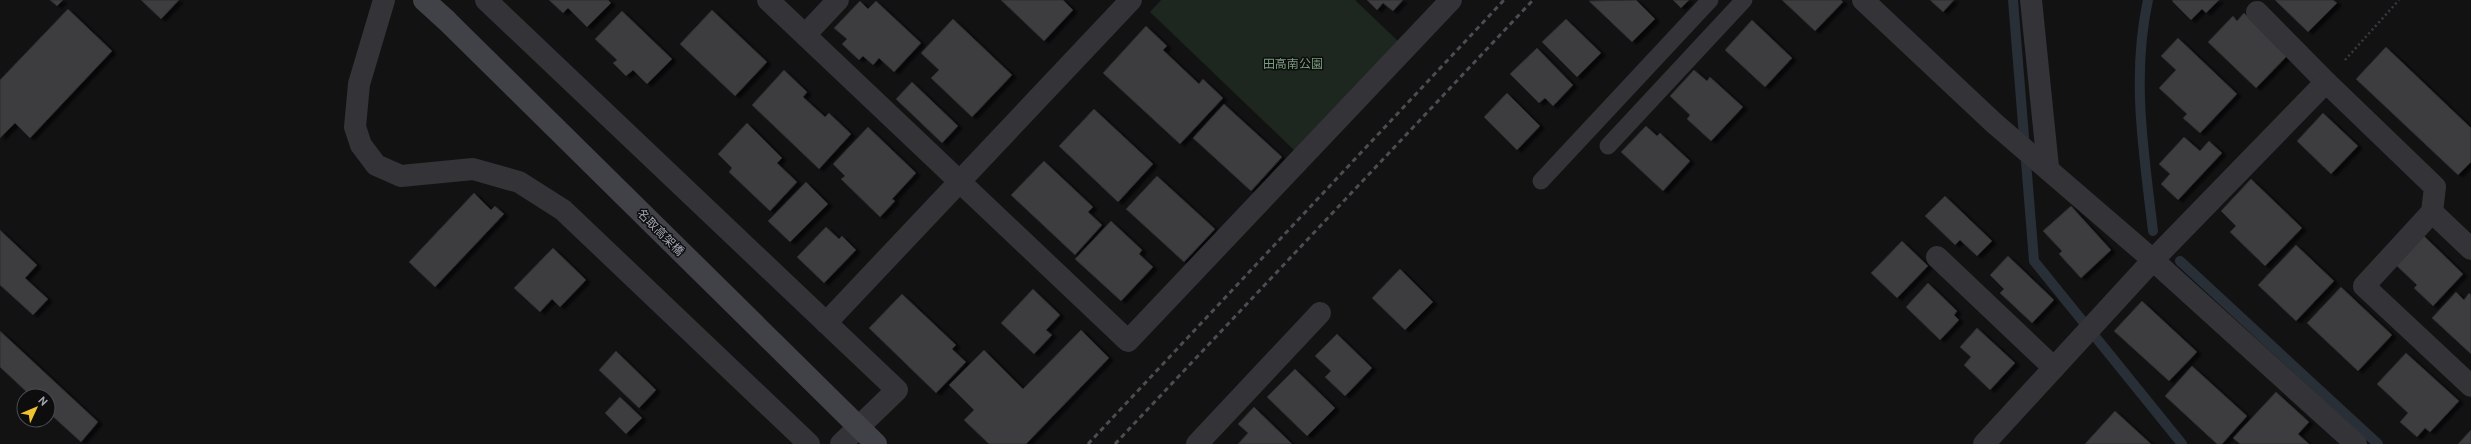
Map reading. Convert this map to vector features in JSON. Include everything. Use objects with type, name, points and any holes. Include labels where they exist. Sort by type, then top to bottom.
[{"type":"main road","name":"名取高架橋","points":[[424,0],[876,444]]},
{"type":"street","points":[[384,0],[359,84],[355,126],[361,145],[376,165],[401,176],[473,169],[519,182],[563,210],[809,444]]},
{"type":"street","points":[[486,0],[896,390],[841,444]]},
{"type":"street","points":[[768,0],[1128,341],[1451,0]]},
{"type":"street","points":[[805,35],[838,0]]},
{"type":"street","points":[[826,323],[1131,0]]},
{"type":"street","points":[[1863,0],[2014,139],[2048,167],[2153,260],[2356,444]]},
{"type":"street","points":[[2031,0],[2048,167]]},
{"type":"street","points":[[2257,12],[2326,82],[2435,187],[2432,212],[2364,286],[2471,386]]},
{"type":"street","points":[[1984,444],[2153,260],[2326,82]]},
{"type":"street","points":[[2432,212],[2471,249]]},
{"type":"street","points":[[1938,256],[2054,368]]},
{"type":"street","points":[[1197,444],[1320,313]]},
{"type":"lane","points":[[1541,181],[1710,0]]},
{"type":"lane","points":[[1608,146],[1744,0]]},
{"type":"path","points":[[2326,82],[2399,0]]},
{"type":"green space","name":"田高南公園","points":[[1161,0],[1355,0],[1399,42],[1295,151],[1150,12]]},
{"type":"building","points":[[50,0],[63,0],[57,6]]},
{"type":"building","points":[[141,0],[179,0],[161,19]]},
{"type":"building","points":[[549,0],[608,0],[611,3],[587,27],[568,8],[563,13]]},
{"type":"building","points":[[1001,0],[1063,0],[1073,10],[1044,41]]},
{"type":"building","points":[[1367,0],[1403,0],[1393,11],[1383,3],[1377,10]]},
{"type":"building","points":[[1636,0],[1655,19],[1632,42],[1589,1]]},
{"type":"building","points":[[1673,0],[1689,0],[1681,8]]},
{"type":"building","points":[[1782,0],[1841,0],[1843,2],[1815,31]]},
{"type":"building","points":[[1930,0],[1954,0],[1943,12]]},
{"type":"building","points":[[2219,0],[2206,13],[2202,9],[2191,20],[2172,1]]},
{"type":"building","points":[[2275,0],[2333,0],[2337,3],[2308,32]]},
{"type":"building","points":[[860,1],[868,9],[876,1],[921,43],[894,72],[879,58],[873,65],[863,56],[859,60],[842,44],[847,39],[834,28]]},
{"type":"building","points":[[68,9],[112,51],[30,138],[15,123],[0,138],[0,80]]},
{"type":"building","points":[[712,10],[767,62],[735,96],[680,44]]},
{"type":"building","points":[[622,11],[672,59],[647,84],[633,70],[626,76],[613,63],[617,60],[595,39]]},
{"type":"building","points":[[2244,13],[2287,56],[2256,88],[2208,42],[2233,16],[2237,21]]},
{"type":"building","points":[[953,19],[1012,75],[972,117],[931,78],[939,70],[921,53]]},
{"type":"building","points":[[1566,19],[1601,53],[1577,77],[1542,42]]},
{"type":"building","points":[[1752,20],[1792,58],[1765,87],[1725,50]]},
{"type":"building","points":[[1146,26],[1167,46],[1163,50],[1199,84],[1203,79],[1223,98],[1180,144],[1103,73]]},
{"type":"building","points":[[2178,38],[2237,94],[2200,133],[2183,118],[2187,114],[2159,88],[2176,70],[2161,56]]},
{"type":"building","points":[[2386,47],[2471,128],[2471,162],[2458,175],[2356,79]]},
{"type":"building","points":[[1537,48],[1573,85],[1553,106],[1545,98],[1539,103],[1510,74]]},
{"type":"building","points":[[784,70],[807,92],[803,97],[825,117],[829,113],[851,134],[819,169],[752,105]]},
{"type":"building","points":[[1694,70],[1707,81],[1710,77],[1743,107],[1711,141],[1687,119],[1690,115],[1670,96]]},
{"type":"building","points":[[912,82],[958,126],[942,143],[896,99]]},
{"type":"building","points":[[1507,93],[1540,126],[1517,150],[1484,117]]},
{"type":"building","points":[[1224,104],[1282,157],[1251,191],[1193,138]]},
{"type":"building","points":[[1094,109],[1153,164],[1118,202],[1059,146]]},
{"type":"building","points":[[2323,113],[2358,146],[2331,174],[2297,141]]},
{"type":"building","points":[[747,123],[782,158],[777,163],[797,182],[770,211],[729,172],[732,168],[718,154]]},
{"type":"building","points":[[1646,126],[1657,136],[1660,133],[1690,161],[1663,191],[1621,152]]},
{"type":"building","points":[[868,127],[916,173],[892,199],[895,201],[880,217],[841,179],[845,176],[833,164]]},
{"type":"building","points":[[2184,137],[2200,151],[2209,141],[2222,153],[2178,200],[2161,184],[2170,174],[2159,164]]},
{"type":"building","points":[[1044,161],[1093,207],[1088,212],[1102,225],[1075,255],[1011,195]]},
{"type":"building","points":[[1157,176],[1215,229],[1184,262],[1126,209]]},
{"type":"building","points":[[2251,179],[2302,228],[2265,266],[2230,232],[2236,226],[2221,211]]},
{"type":"building","points":[[806,182],[828,204],[790,242],[768,221]]},
{"type":"building","points":[[474,193],[491,210],[495,206],[504,214],[435,287],[409,262]]},
{"type":"building","points":[[1945,196],[1992,241],[1977,256],[1960,240],[1955,245],[1925,216]]},
{"type":"building","points":[[2071,206],[2111,250],[2081,278],[2059,254],[2062,251],[2043,231]]},
{"type":"building","points":[[1111,221],[1142,250],[1139,254],[1153,267],[1121,301],[1075,259]]},
{"type":"building","points":[[826,227],[839,239],[842,236],[856,250],[824,283],[797,257]]},
{"type":"building","points":[[0,230],[37,265],[25,278],[48,299],[33,315],[0,285]]},
{"type":"building","points":[[2423,235],[2463,274],[2433,306],[2414,288],[2417,285],[2396,265]]},
{"type":"building","points":[[1902,241],[1928,266],[1897,298],[1871,273]]},
{"type":"building","points":[[2296,245],[2334,281],[2296,321],[2258,285]]},
{"type":"building","points":[[553,248],[586,280],[560,307],[552,299],[540,312],[514,288]]},
{"type":"building","points":[[2008,256],[2054,300],[2032,323],[2000,293],[2004,289],[1990,275]]},
{"type":"building","points":[[1400,269],[1433,302],[1405,330],[1372,298]]},
{"type":"building","points":[[1928,283],[1957,311],[1954,315],[1959,320],[1940,340],[1906,307]]},
{"type":"building","points":[[2341,287],[2392,335],[2358,371],[2307,323]]},
{"type":"building","points":[[1033,289],[1060,315],[1046,330],[1052,335],[1034,354],[1001,323]]},
{"type":"building","points":[[2456,292],[2464,300],[2469,293],[2471,295],[2471,354],[2432,318]]},
{"type":"building","points":[[902,294],[956,345],[952,349],[966,362],[936,393],[869,328]]},
{"type":"building","points":[[2142,301],[2197,352],[2169,381],[2114,331]]},
{"type":"building","points":[[1977,328],[2015,363],[1990,390],[1964,365],[1971,357],[1960,347]]},
{"type":"building","points":[[1081,330],[1109,358],[1026,444],[989,444],[964,420],[974,410],[949,385],[984,350],[1023,389]]},
{"type":"building","points":[[0,331],[98,422],[81,442],[56,419],[56,388],[22,388],[0,367]]},
{"type":"building","points":[[1337,334],[1372,368],[1345,396],[1325,377],[1331,371],[1315,356]]},
{"type":"building","points":[[616,351],[656,390],[639,408],[599,370]]},
{"type":"building","points":[[2406,353],[2459,401],[2430,432],[2425,428],[2417,437],[2400,422],[2408,413],[2377,384]]},
{"type":"building","points":[[2192,366],[2247,416],[2222,444],[2217,444],[2165,396]]},
{"type":"building","points":[[1295,369],[1335,408],[1307,436],[1267,397]]},
{"type":"building","points":[[2276,392],[2309,422],[2298,434],[2309,444],[2240,444],[2233,438]]},
{"type":"building","points":[[620,397],[642,418],[626,434],[605,413]]},
{"type":"building","points":[[1254,407],[1292,444],[1238,444],[1248,433],[1238,424]]},
{"type":"building","points":[[2115,411],[2151,444],[2085,444]]},
{"type":"building","points":[[2471,430],[2471,444],[2458,444]]},
{"type":"waterway","points":[[2013,0],[2034,261],[2182,444]]},
{"type":"waterway","points":[[2148,0],[2140,58],[2140,87],[2143,144],[2153,231]]},
{"type":"waterway","points":[[2180,261],[2378,444]]},
{"type":"railway","points":[[1088,444],[1504,0]]},
{"type":"railway","points":[[1115,444],[1533,0]]}]
